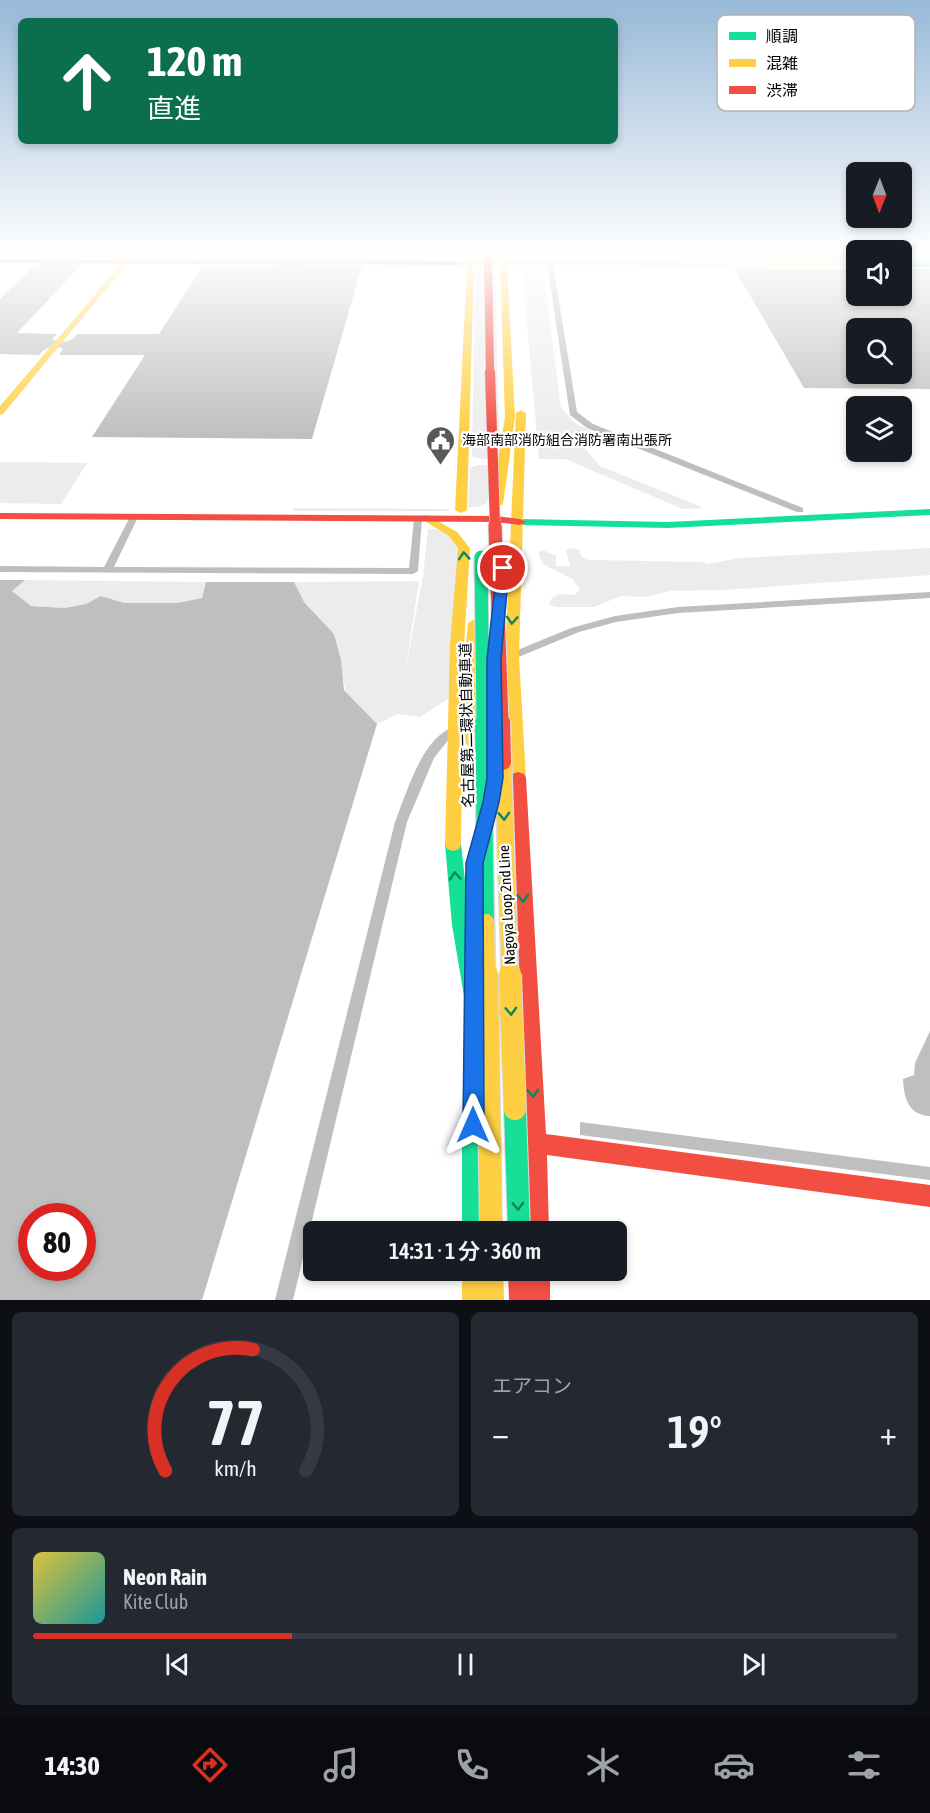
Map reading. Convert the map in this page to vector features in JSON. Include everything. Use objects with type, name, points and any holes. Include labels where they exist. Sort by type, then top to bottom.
[{"type":"main road","points":[[0,411],[82,315]]},
{"type":"main road","points":[[461,510],[471,315]]},
{"type":"main road","name":"名古屋第二環状自動車道","points":[[475,315],[491,1221]]},
{"type":"main road","points":[[489,315],[519,1221]]},
{"type":"main road","name":"Nagoya Loop 2nd Line","points":[[474,1042],[475,863],[472,653],[510,417],[509,315]]},
{"type":"main road","name":"Nagoya Loop 2nd Line","points":[[512,315],[521,450],[512,656],[536,1143],[537,1221]]},
{"type":"main road","points":[[495,519],[503,512],[507,504],[513,466],[521,450]]},
{"type":"main road","points":[[0,516],[663,518],[930,503]]},
{"type":"main road","points":[[519,519],[535,523],[668,525],[930,512]]},
{"type":"main road","points":[[422,519],[452,533],[460,540],[464,548],[457,645],[454,871],[474,996]]},
{"type":"main road","points":[[475,863],[495,778],[494,659],[505,547],[510,527],[519,519]]},
{"type":"main road","points":[[474,1112],[474,1221]]},
{"type":"main road","points":[[536,1143],[930,1196]]},
{"type":"main road","points":[[474,1281],[474,1300]]},
{"type":"main road","points":[[491,1281],[492,1300]]},
{"type":"main road","points":[[520,1281],[521,1300]]},
{"type":"main road","points":[[538,1281],[538,1300]]},
{"type":"street","points":[[558,315],[573,413],[590,426],[800,510]]},
{"type":"street","points":[[108,569],[134,517]]},
{"type":"street","points":[[0,568],[413,571],[422,519]]},
{"type":"street","points":[[512,656],[576,630],[615,619],[678,610],[930,595]]},
{"type":"street","points":[[284,1300],[400,822],[433,749],[444,735],[455,730]]},
{"type":"shaded area","points":[[0,315],[34,315],[17,333],[57,334],[52,339],[63,342],[72,339],[77,334],[159,334],[171,315],[348,315],[312,439],[92,437],[145,355],[59,355],[63,349],[56,346],[47,348],[39,355],[0,354]]},
{"type":"shaded area","points":[[474,315],[496,315],[500,458],[482,459],[472,456]]},
{"type":"shaded area","points":[[526,315],[549,315],[561,408],[575,423],[599,435],[582,445],[600,466],[704,508],[683,509],[565,459],[539,459]]},
{"type":"shaded area","points":[[761,315],[930,315],[930,389],[804,388]]},
{"type":"shaded area","points":[[0,462],[87,463],[61,504],[0,503]]},
{"type":"shaded area","points":[[478,465],[496,465],[487,502],[482,506],[468,508],[470,468]]},
{"type":"shaded area","points":[[294,508],[449,509],[449,511],[293,511]]},
{"type":"shaded area","points":[[428,529],[437,529],[463,543],[455,694],[420,717],[397,714],[377,724],[346,692],[334,634],[304,602],[294,582],[419,581],[405,672],[423,576]]},
{"type":"shaded area","points":[[571,548],[579,550],[582,557],[588,560],[703,562],[708,564],[739,558],[930,548],[930,575],[725,590],[671,591],[644,597],[621,596],[594,607],[556,607],[549,604],[553,597],[574,595],[580,590],[573,579],[543,564],[538,552],[543,550],[556,556],[556,566],[570,566],[566,550]]},
{"type":"shaded area","points":[[0,580],[25,580],[12,591],[31,606],[65,608],[86,604],[101,596],[124,603],[177,603],[202,598],[206,582],[294,582],[304,602],[334,634],[341,660],[344,690],[377,724],[202,1300],[0,1300]]},
{"type":"shaded area","points":[[25,580],[206,582],[202,598],[177,603],[124,603],[101,596],[86,604],[65,608],[31,606],[12,591]]},
{"type":"shaded area","points":[[930,1031],[930,1116],[912,1109],[906,1099],[903,1079],[914,1075],[915,1063]]},
{"type":"shaded area","points":[[580,1122],[930,1167],[930,1180],[580,1135]]},
{"type":"traffic: fast","points":[[520,522],[668,525],[930,512]]},
{"type":"traffic: fast","points":[[481,557],[486,922]]},
{"type":"traffic: fast","points":[[453,844],[461,925],[474,996]]},
{"type":"traffic: fast","points":[[515,1109],[519,1221]]},
{"type":"traffic: fast","points":[[473,1130],[474,1221]]},
{"type":"traffic: slow","points":[[0,412],[82,315]]},
{"type":"traffic: slow","points":[[461,510],[469,315]]},
{"type":"traffic: slow","points":[[497,504],[510,417],[506,315]]},
{"type":"traffic: slow","points":[[518,778],[512,656],[521,413]]},
{"type":"traffic: slow","points":[[427,518],[453,534],[464,548],[457,645],[453,844]]},
{"type":"traffic: slow","points":[[473,742],[472,653],[475,623]]},
{"type":"traffic: slow","points":[[503,762],[515,1109]]},
{"type":"traffic: slow","points":[[486,922],[491,1221]]},
{"type":"traffic: slow","points":[[474,1281],[474,1300]]},
{"type":"traffic: slow","points":[[491,1281],[492,1300]]},
{"type":"traffic: jam","points":[[489,315],[503,762]]},
{"type":"traffic: jam","points":[[0,516],[495,519],[520,522]]},
{"type":"traffic: jam","points":[[518,778],[536,1143],[537,1221]]},
{"type":"traffic: jam","points":[[536,1143],[930,1196]]},
{"type":"traffic: jam","points":[[520,1281],[521,1300]]},
{"type":"traffic: jam","points":[[538,1281],[538,1300]]},
{"type":"place","name":"海部南部消防組合消防署南出張所","points":[[441,466]]},
{"type":"route","points":[[473,1125],[475,863],[495,778],[494,659],[503,568]]}]
